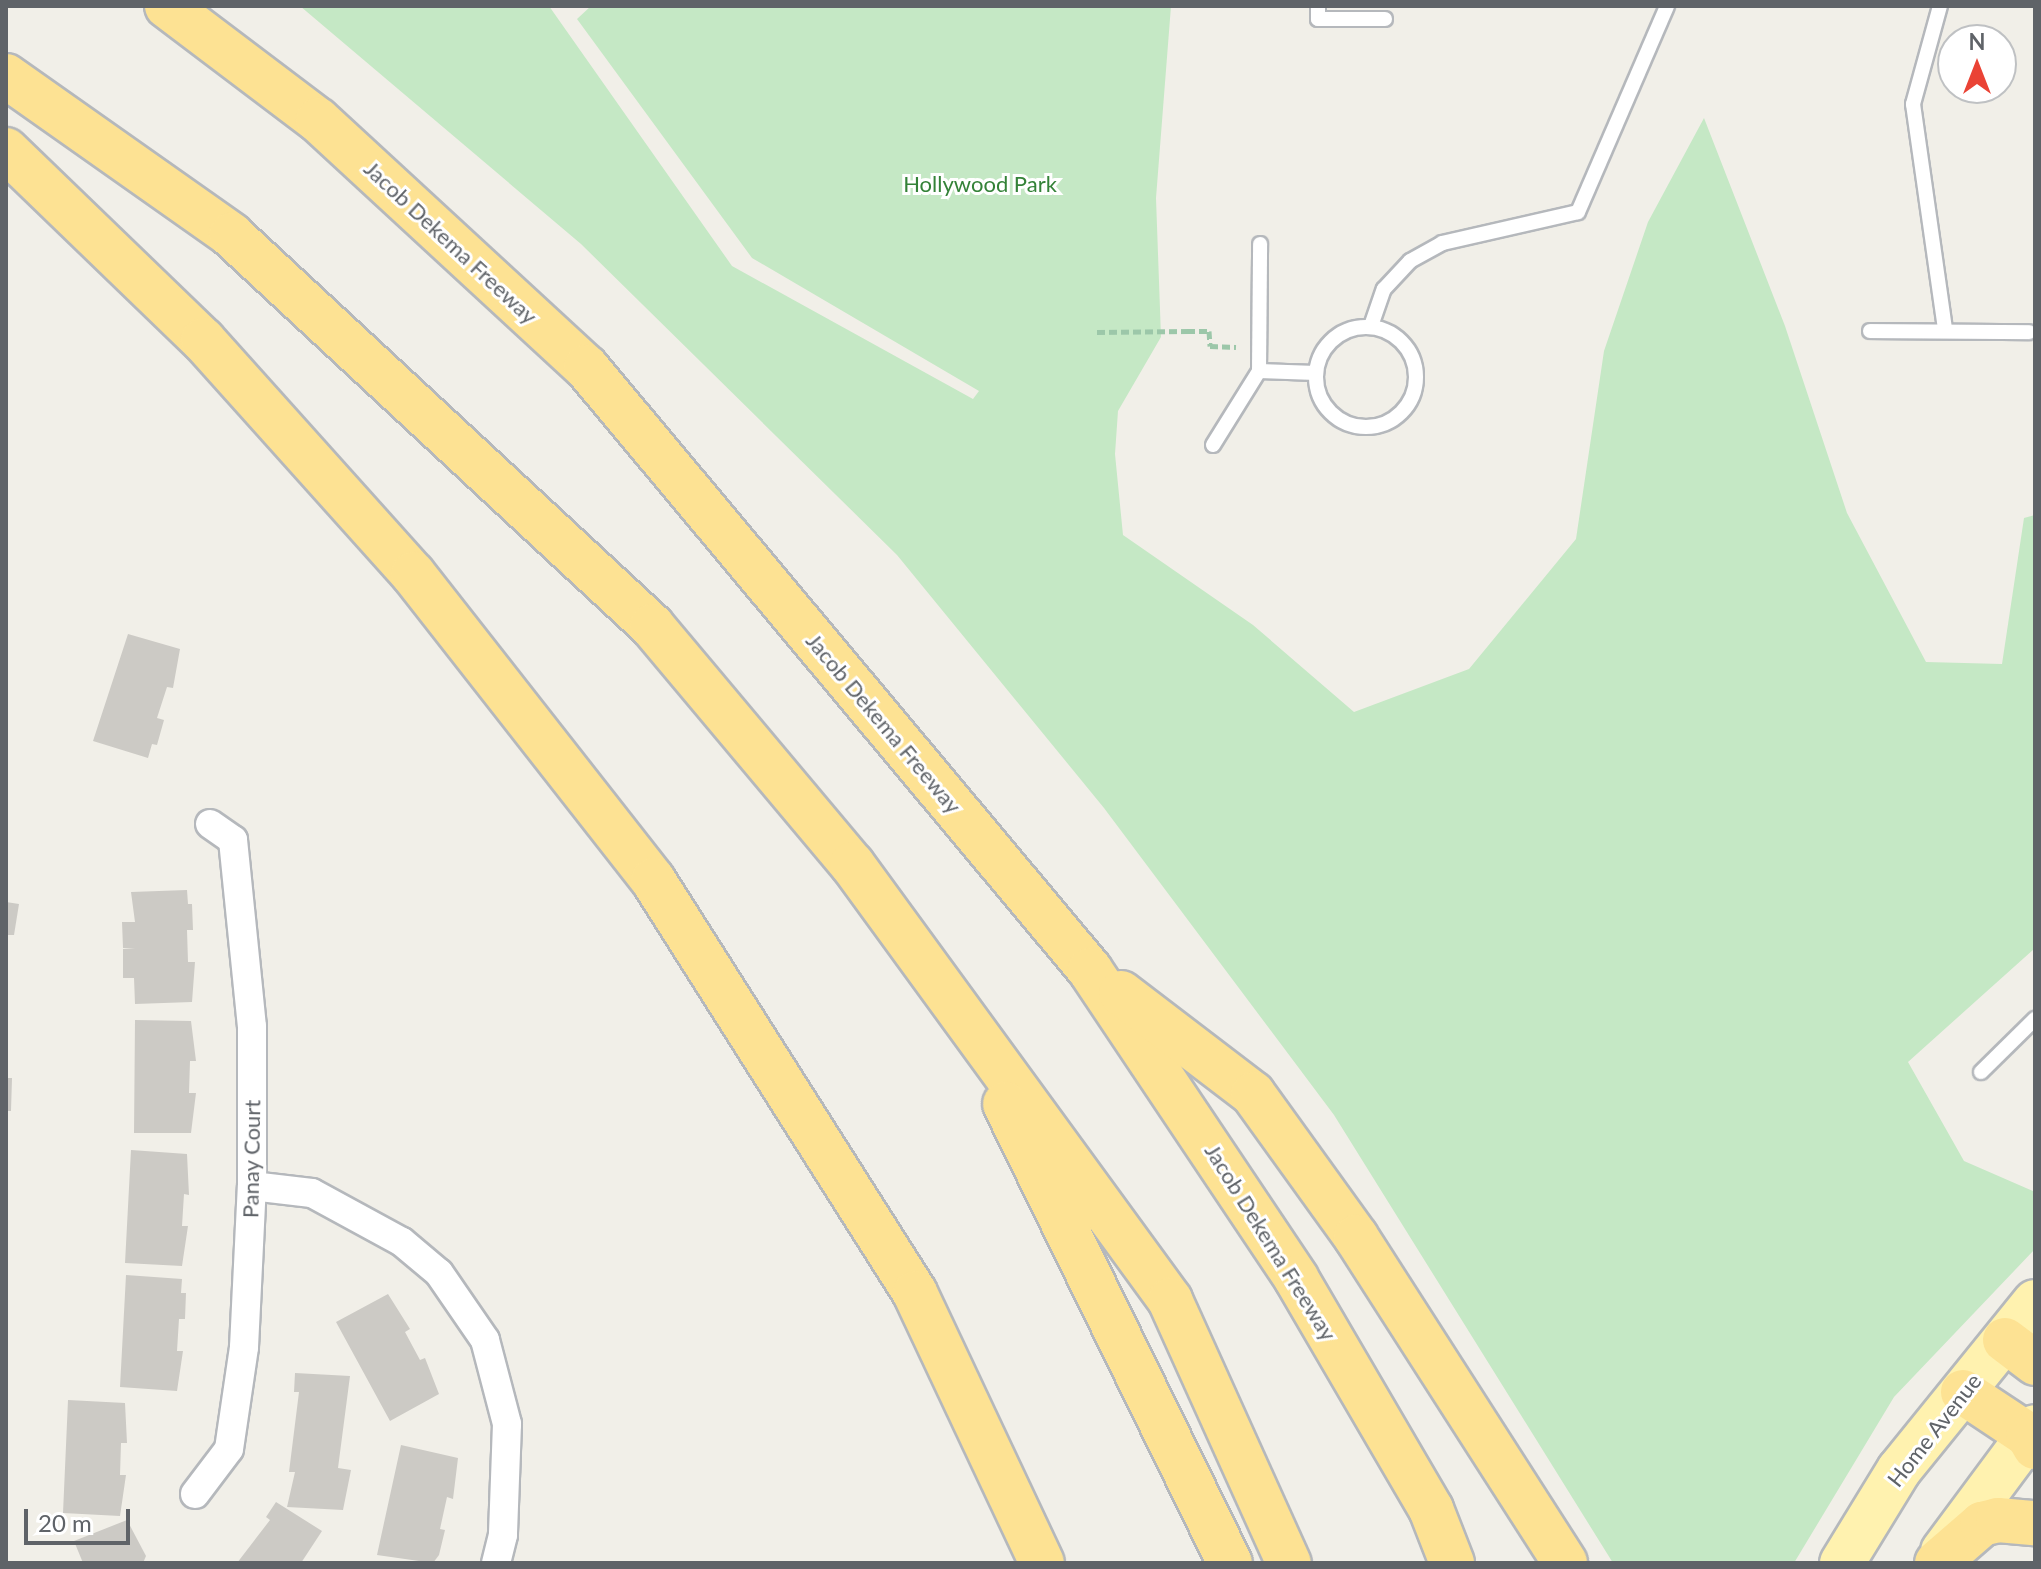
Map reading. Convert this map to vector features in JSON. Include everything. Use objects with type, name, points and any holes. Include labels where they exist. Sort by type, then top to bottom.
[{"type":"highway","name":"Jacob Dekema Freeway","points":[[167,6],[318,120],[586,367],[1090,970],[1296,1278],[1431,1509],[1452,1563]]},
{"type":"highway","points":[[6,76],[231,235],[652,626],[852,864],[1170,1300],[1289,1563]]},
{"type":"highway","points":[[6,150],[203,340],[403,562],[653,880],[915,1293],[1042,1563]]},
{"type":"highway","points":[[1090,970],[1253,1094],[1356,1237],[1565,1563]]},
{"type":"highway","points":[[949,995],[1199,1491],[1230,1563]]},
{"type":"highway","points":[[1963,1392],[2033,1436]]},
{"type":"highway","points":[[1431,1509],[1463,1563]]},
{"type":"highway","points":[[1936,1563],[1982,1524],[1998,1520],[2035,1523]]},
{"type":"main road","name":"Home Avenue","points":[[1842,1563],[1899,1470],[1963,1392],[2020,1352],[2035,1302]]},
{"type":"main road","points":[[1936,1563],[2033,1436]]},
{"type":"street","name":"Panay Court","points":[[195,1494],[229,1449],[244,1347],[252,1186],[252,1027],[233,840],[210,824]]},
{"type":"street","points":[[252,1186],[312,1193],[402,1242],[439,1273],[485,1340],[507,1424],[503,1535],[496,1563]]},
{"type":"lane","points":[[1318,6],[1318,19],[1385,19]]},
{"type":"lane","points":[[1371,326],[1384,289],[1410,261],[1442,243],[1578,212],[1667,6]]},
{"type":"lane","points":[[1940,6],[1913,104],[1945,330]]},
{"type":"lane","points":[[1213,445],[1259,371],[1260,244]]},
{"type":"lane","points":[[1371,326],[1402,341],[1417,372],[1408,406],[1380,426],[1347,424],[1323,403],[1316,373],[1327,344],[1340,334],[1371,326]]},
{"type":"lane","points":[[1870,331],[2029,332]]},
{"type":"lane","points":[[1259,371],[1316,373]]},
{"type":"lane","points":[[1981,1072],[2035,1019]]},
{"type":"path","points":[[1097,332],[1209,331],[1210,346],[1237,347]]},
{"type":"green space","name":"Hollywood Park","points":[[300,6],[549,6],[732,266],[973,399],[979,391],[752,258],[577,19],[591,6],[1171,6],[1156,198],[1161,337],[1118,411],[1115,454],[1123,535],[1253,625],[1354,712],[1469,669],[1576,539],[1604,351],[1648,222],[1704,118],[1785,326],[1847,513],[1926,662],[2002,664],[2024,518],[2035,515],[2035,948],[1908,1062],[1964,1161],[2035,1192],[2035,1249],[1894,1397],[1794,1563],[1613,1563],[1334,1115],[1104,808],[897,555],[581,244]]},
{"type":"building","points":[[128,634],[180,649],[173,688],[167,687],[157,718],[164,720],[157,745],[152,744],[148,758],[93,741]]},
{"type":"building","points":[[187,890],[188,904],[192,904],[193,930],[187,930],[188,962],[195,962],[192,1002],[135,1004],[134,978],[123,978],[123,949],[135,949],[123,948],[122,922],[135,922],[131,892]]},
{"type":"building","points":[[6,902],[19,904],[14,935],[6,935]]},
{"type":"building","points":[[135,1020],[191,1021],[196,1061],[190,1061],[189,1093],[196,1093],[191,1133],[134,1133]]},
{"type":"building","points":[[6,1078],[12,1078],[11,1111],[6,1111]]},
{"type":"building","points":[[131,1150],[187,1154],[189,1195],[184,1194],[182,1226],[188,1226],[182,1266],[125,1263]]},
{"type":"building","points":[[126,1275],[182,1279],[181,1293],[186,1293],[185,1319],[179,1319],[177,1351],[183,1351],[177,1391],[120,1387]]},
{"type":"building","points":[[388,1294],[410,1329],[405,1332],[420,1360],[425,1358],[439,1394],[390,1421],[336,1322]]},
{"type":"building","points":[[295,1373],[350,1376],[338,1468],[351,1470],[343,1510],[287,1507],[295,1472],[289,1472],[299,1392],[294,1392]]},
{"type":"building","points":[[68,1400],[125,1403],[127,1443],[121,1443],[120,1475],[126,1475],[120,1516],[63,1513]]},
{"type":"building","points":[[401,1445],[458,1458],[453,1499],[447,1497],[440,1529],[445,1530],[439,1555],[433,1563],[377,1555]]},
{"type":"building","points":[[276,1502],[322,1531],[301,1563],[237,1563],[270,1520],[266,1517]]},
{"type":"building","points":[[127,1520],[146,1556],[143,1563],[83,1563],[74,1541]]}]
